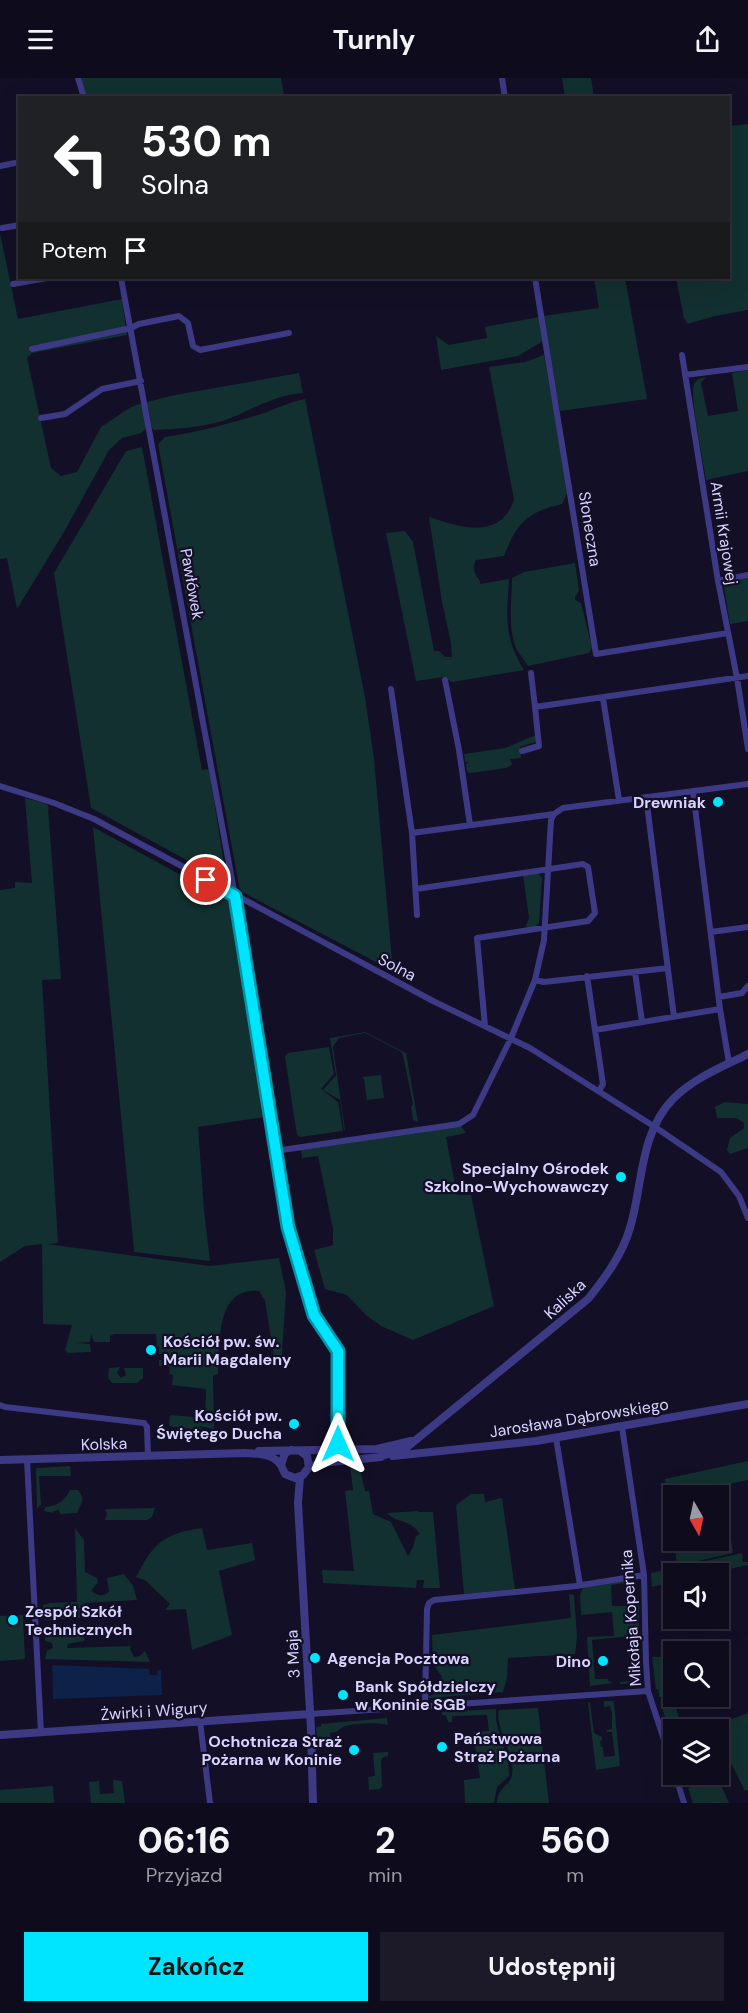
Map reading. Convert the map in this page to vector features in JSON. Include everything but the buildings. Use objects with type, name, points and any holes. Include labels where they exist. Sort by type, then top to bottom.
[{"type":"street","points":[[78,78],[83,96]]},
{"type":"street","points":[[502,78],[505,96]]},
{"type":"street","points":[[0,166],[18,162]]},
{"type":"street","points":[[2,228],[18,225]]},
{"type":"street","points":[[13,284],[41,279]]},
{"type":"street","name":"Pawłówek","points":[[121,279],[235,896],[288,1227],[314,1315],[338,1351],[339,1450]]},
{"type":"street","name":"Słoneczna","points":[[535,279],[596,654],[728,633]]},
{"type":"street","points":[[32,349],[179,316],[188,323],[193,346],[200,350],[289,333]]},
{"type":"street","name":"Armii Krajowej","points":[[682,355],[718,581],[748,749]]},
{"type":"street","points":[[685,375],[748,367]]},
{"type":"street","points":[[40,418],[64,414],[102,389],[141,381]]},
{"type":"street","points":[[718,581],[748,575]]},
{"type":"street","points":[[522,751],[539,746],[531,673]]},
{"type":"street","points":[[535,707],[748,676]]},
{"type":"street","points":[[445,680],[459,750],[470,825]]},
{"type":"street","points":[[391,689],[412,833],[417,915]]},
{"type":"street","points":[[603,698],[620,801]]},
{"type":"street","points":[[275,1151],[459,1124],[473,1115],[511,1038],[535,980],[544,940],[551,820],[554,814],[562,808],[748,784]]},
{"type":"street","name":"Solna","points":[[0,786],[54,803],[94,819],[433,1001],[511,1038],[655,1126],[721,1172],[739,1196],[748,1218]]},
{"type":"street","points":[[693,791],[729,1064]]},
{"type":"street","points":[[646,797],[674,1017]]},
{"type":"street","points":[[412,833],[554,814]]},
{"type":"street","points":[[416,889],[584,864],[588,867],[595,913],[588,921],[477,938],[484,1026]]},
{"type":"street","points":[[711,932],[748,927]]},
{"type":"street","points":[[535,980],[544,982],[668,968]]},
{"type":"street","points":[[635,972],[642,1022]]},
{"type":"street","points":[[587,976],[603,1084],[599,1091]]},
{"type":"street","points":[[719,997],[742,993],[748,986]]},
{"type":"street","points":[[596,1030],[720,1009]]},
{"type":"street","name":"Kaliska","points":[[415,1440],[578,1309],[602,1281],[616,1259],[628,1233],[645,1154],[655,1126],[666,1107],[682,1091],[711,1072],[748,1054]]},
{"type":"street","name":"Jarosława Dąbrowskiego","points":[[309,1467],[321,1463],[379,1456],[397,1456],[556,1438],[748,1404]]},
{"type":"street","points":[[0,1405],[144,1423],[147,1426],[148,1456]]},
{"type":"street","name":"Mikołaja Kopernika","points":[[622,1426],[644,1575],[648,1691],[663,1737]]},
{"type":"street","points":[[556,1438],[580,1585]]},
{"type":"street","points":[[294,1450],[307,1456],[309,1467],[300,1477],[289,1477],[281,1465],[285,1453],[294,1450],[385,1449],[415,1440],[427,1452]]},
{"type":"street","name":"Jarosława Dąbrowskiego","points":[[379,1456],[406,1448],[415,1440]]},
{"type":"street","name":"Kolska","points":[[0,1461],[294,1450]]},
{"type":"street","name":"Kolska","points":[[245,1453],[269,1456],[281,1465]]},
{"type":"street","points":[[27,1460],[41,1733]]},
{"type":"street","name":"3 Maja","points":[[289,1477],[298,1503]]},
{"type":"street","name":"3 Maja","points":[[300,1477],[298,1503],[313,1803]]},
{"type":"street","points":[[425,1706],[427,1609],[429,1603],[434,1600],[580,1585],[644,1575]]},
{"type":"street","points":[[310,1714],[648,1691]]},
{"type":"street","name":"Żwirki i Wigury","points":[[0,1735],[310,1714]]},
{"type":"street","points":[[200,1721],[210,1803]]},
{"type":"street","points":[[678,1785],[684,1803]]},
{"type":"green space","points":[[81,78],[281,78],[284,96],[86,96]]},
{"type":"green space","points":[[562,78],[591,78],[594,96],[565,96]]},
{"type":"green space","points":[[748,124],[748,310],[688,324],[684,318],[676,279],[730,279],[730,126]]},
{"type":"green space","points":[[0,233],[18,319],[122,299],[127,335],[32,353],[27,358],[51,468],[61,476],[77,472],[101,427],[131,407],[143,403],[147,428],[141,433],[122,438],[109,450],[64,532],[17,609],[7,558],[0,559]]},
{"type":"green space","points":[[594,279],[625,279],[647,399],[560,411],[543,316],[599,308]]},
{"type":"green space","points":[[539,317],[543,341],[518,356],[441,370],[436,336],[449,345],[487,338],[485,327]]},
{"type":"green space","points":[[544,355],[568,491],[562,504],[540,511],[525,520],[514,535],[504,556],[476,560],[474,568],[480,584],[509,579],[507,615],[509,636],[524,670],[452,682],[444,677],[416,681],[386,533],[405,531],[413,542],[434,651],[439,651],[445,657],[452,657],[429,517],[478,528],[499,521],[508,513],[514,500],[489,367],[525,362]]},
{"type":"green space","points":[[748,370],[748,471],[706,480],[695,415],[694,384],[697,380],[706,377],[701,383],[708,416],[738,411],[732,373]]},
{"type":"green space","points":[[299,373],[303,393],[274,399],[228,419],[210,424],[172,429],[154,430],[152,428],[147,402]]},
{"type":"green space","points":[[305,399],[365,697],[374,759],[393,971],[242,892],[239,886],[158,444],[165,437],[225,424]]},
{"type":"green space","points":[[142,447],[202,770],[209,769],[225,870],[218,877],[91,808],[54,573],[126,451]]},
{"type":"green space","points":[[575,563],[579,591],[575,600],[581,603],[592,647],[589,653],[528,666],[517,650],[512,633],[512,578],[524,572]]},
{"type":"green space","points":[[748,578],[748,621],[730,624],[724,587],[729,582]]},
{"type":"green space","points":[[536,735],[535,742],[520,747],[521,758],[510,759],[512,765],[506,768],[467,772],[466,764],[469,762],[465,762],[464,754],[505,748]]},
{"type":"green space","points":[[25,798],[47,804],[50,810],[48,808],[61,979],[42,980],[58,1243],[47,1244],[210,1266],[279,1258],[286,1292],[281,1368],[275,1363],[265,1301],[259,1291],[245,1292],[234,1298],[227,1307],[223,1320],[218,1374],[213,1376],[214,1429],[198,1426],[204,1431],[169,1426],[170,1415],[205,1418],[206,1389],[172,1385],[173,1375],[169,1374],[170,1367],[159,1366],[159,1360],[168,1360],[169,1354],[159,1354],[156,1334],[114,1334],[110,1336],[110,1342],[94,1342],[91,1334],[90,1342],[77,1343],[90,1344],[91,1352],[68,1353],[65,1350],[72,1325],[43,1324],[42,1244],[25,1246],[0,1262],[0,890],[15,888],[15,882],[32,883]]},
{"type":"green space","points":[[93,827],[228,901],[231,906],[265,1117],[198,1127],[210,1261],[134,1252]]},
{"type":"green space","points":[[538,873],[542,878],[539,923],[534,928],[527,928],[529,918],[523,875]]},
{"type":"green space","points":[[365,1032],[406,1053],[418,1122],[413,1120],[411,1107],[413,1104],[403,1055],[400,1051],[365,1033],[339,1038],[333,1047],[344,1130],[340,1100],[323,1090],[336,1075],[330,1038]]},
{"type":"green space","points":[[329,1047],[334,1074],[321,1089],[338,1102],[343,1131],[300,1137],[297,1135],[285,1057],[288,1053]]},
{"type":"green space","points":[[381,1075],[384,1098],[367,1100],[362,1077]]},
{"type":"green space","points":[[725,1102],[748,1104],[748,1148],[730,1154],[727,1150],[730,1138],[744,1128],[744,1123],[736,1118],[717,1118],[715,1107]]},
{"type":"green space","points":[[461,1126],[466,1133],[446,1137],[457,1195],[471,1195],[494,1306],[413,1340],[381,1326],[367,1316],[347,1295],[325,1289],[314,1250],[333,1245],[333,1229],[318,1156],[302,1158],[301,1150]]},
{"type":"green space","points":[[120,1367],[117,1373],[121,1378],[126,1375],[124,1368],[143,1368],[143,1378],[137,1383],[112,1383],[108,1378],[109,1368]]},
{"type":"green space","points":[[748,1461],[748,1480],[725,1485],[666,1485],[665,1479]]},
{"type":"green space","points":[[359,1464],[365,1491],[369,1491],[373,1514],[391,1522],[408,1556],[416,1536],[420,1534],[411,1525],[387,1513],[433,1512],[440,1588],[423,1588],[424,1580],[417,1580],[416,1588],[323,1583],[322,1570],[354,1571],[345,1491],[353,1490],[350,1465]]},
{"type":"green space","points":[[70,1466],[71,1476],[39,1476],[41,1505],[37,1508],[36,1468]]},
{"type":"green space","points":[[70,1490],[78,1490],[82,1496],[77,1513],[60,1514],[59,1510],[53,1513],[44,1511],[45,1507],[60,1502]]},
{"type":"green space","points":[[471,1494],[484,1494],[485,1502],[502,1498],[515,1589],[464,1594],[456,1505]]},
{"type":"green space","points":[[155,1508],[152,1517],[147,1520],[105,1520],[107,1514],[105,1509]]},
{"type":"green space","points":[[75,1528],[84,1540],[85,1572],[97,1578],[98,1582],[91,1591],[100,1595],[107,1594],[109,1592],[107,1578],[124,1574],[133,1586],[137,1600],[84,1603],[83,1614],[80,1618],[44,1620],[43,1605],[77,1602]]},
{"type":"green space","points":[[202,1528],[207,1550],[252,1543],[255,1560],[219,1571],[232,1635],[192,1650],[186,1609],[165,1610],[170,1604],[146,1581],[136,1577],[148,1556],[161,1542],[177,1533]]},
{"type":"green space","points":[[729,1540],[731,1540],[733,1553],[690,1563],[677,1563],[675,1551],[729,1551]]},
{"type":"green space","points":[[742,1553],[743,1562],[748,1562],[748,1565],[729,1569],[729,1563],[696,1563]]},
{"type":"green space","points":[[663,1570],[663,1584],[652,1587],[651,1573]]},
{"type":"green space","points":[[634,1579],[634,1582],[611,1585],[612,1606],[639,1606],[639,1635],[592,1640],[595,1679],[608,1679],[613,1683],[590,1686],[587,1637],[614,1636],[612,1612],[581,1615],[580,1595],[583,1587]]},
{"type":"green space","points":[[569,1594],[574,1595],[577,1637],[575,1654],[508,1658],[507,1678],[503,1692],[429,1698],[428,1696],[433,1695],[442,1677],[433,1664],[432,1635],[571,1618]]},
{"type":"green space","points":[[23,1615],[25,1659],[0,1661],[0,1616]]},
{"type":"green space","points":[[81,1626],[85,1630],[84,1641],[68,1644],[67,1648],[131,1646],[134,1657],[140,1656],[145,1651],[150,1662],[45,1659],[47,1651],[53,1648],[52,1643],[45,1641],[44,1627]]},
{"type":"green space","points":[[629,1643],[639,1643],[641,1680],[640,1683],[620,1684],[620,1682],[631,1681]]},
{"type":"green space","points":[[652,1657],[663,1657],[663,1707],[676,1707],[679,1719],[666,1719],[660,1702],[661,1697],[656,1689]]},
{"type":"green space","points":[[604,1701],[614,1703],[620,1766],[596,1770],[588,1703],[590,1702],[594,1733],[602,1737],[600,1741],[604,1757],[615,1756],[612,1732],[606,1730],[612,1729],[612,1713],[610,1706],[604,1707]]},
{"type":"green space","points":[[538,1708],[549,1803],[497,1803],[499,1793],[512,1775],[511,1759],[499,1725],[499,1710]]},
{"type":"green space","points":[[496,1709],[497,1726],[509,1767],[509,1776],[497,1787],[494,1803],[465,1803],[464,1780],[480,1778],[473,1732],[489,1731],[487,1715],[452,1716],[452,1722],[448,1722],[446,1715],[442,1715],[442,1712]]},
{"type":"green space","points":[[748,1713],[748,1790],[745,1791],[729,1761],[729,1720]]},
{"type":"green space","points":[[387,1718],[388,1725],[372,1723],[352,1725],[330,1733],[331,1740],[317,1739],[316,1727],[321,1724]]},
{"type":"green space","points":[[388,1752],[388,1756],[381,1760],[382,1786],[380,1789],[369,1790],[368,1777],[375,1776],[373,1753]]},
{"type":"green space","points":[[113,1780],[122,1781],[125,1803],[91,1803],[89,1782],[99,1781],[100,1794],[114,1793]]},
{"type":"green space","points":[[698,1785],[721,1785],[729,1803],[693,1803],[688,1788]]},
{"type":"green space","points":[[53,1786],[54,1803],[0,1803],[0,1790]]},
{"type":"water","points":[[52,1665],[149,1669],[150,1675],[157,1675],[158,1670],[161,1670],[162,1695],[53,1699]]},
{"type":"place","name":"Drewniak","points":[[718,802]]},
{"type":"place","name":"Specjalny Ośrodek Szkolno-Wychowawczy","points":[[621,1177]]},
{"type":"place","name":"Kościół pw. św. Marii Magdaleny","points":[[151,1350]]},
{"type":"place","name":"Kościół pw. Świętego Ducha","points":[[294,1424]]},
{"type":"place","name":"Zespół Szkół Technicznych","points":[[13,1620]]},
{"type":"place","name":"Agencja Pocztowa","points":[[315,1658]]},
{"type":"place","name":"Dino","points":[[603,1661]]},
{"type":"place","name":"Bank Spółdzielczy w Koninie SGB","points":[[343,1695]]},
{"type":"place","name":"Państwowa Straż Pożarna","points":[[442,1747]]},
{"type":"place","name":"Ochotnicza Straż Pożarna w Koninie","points":[[354,1750]]},
{"type":"route","points":[[206,880],[235,896],[288,1227],[314,1315],[338,1351],[338,1444]]}]
